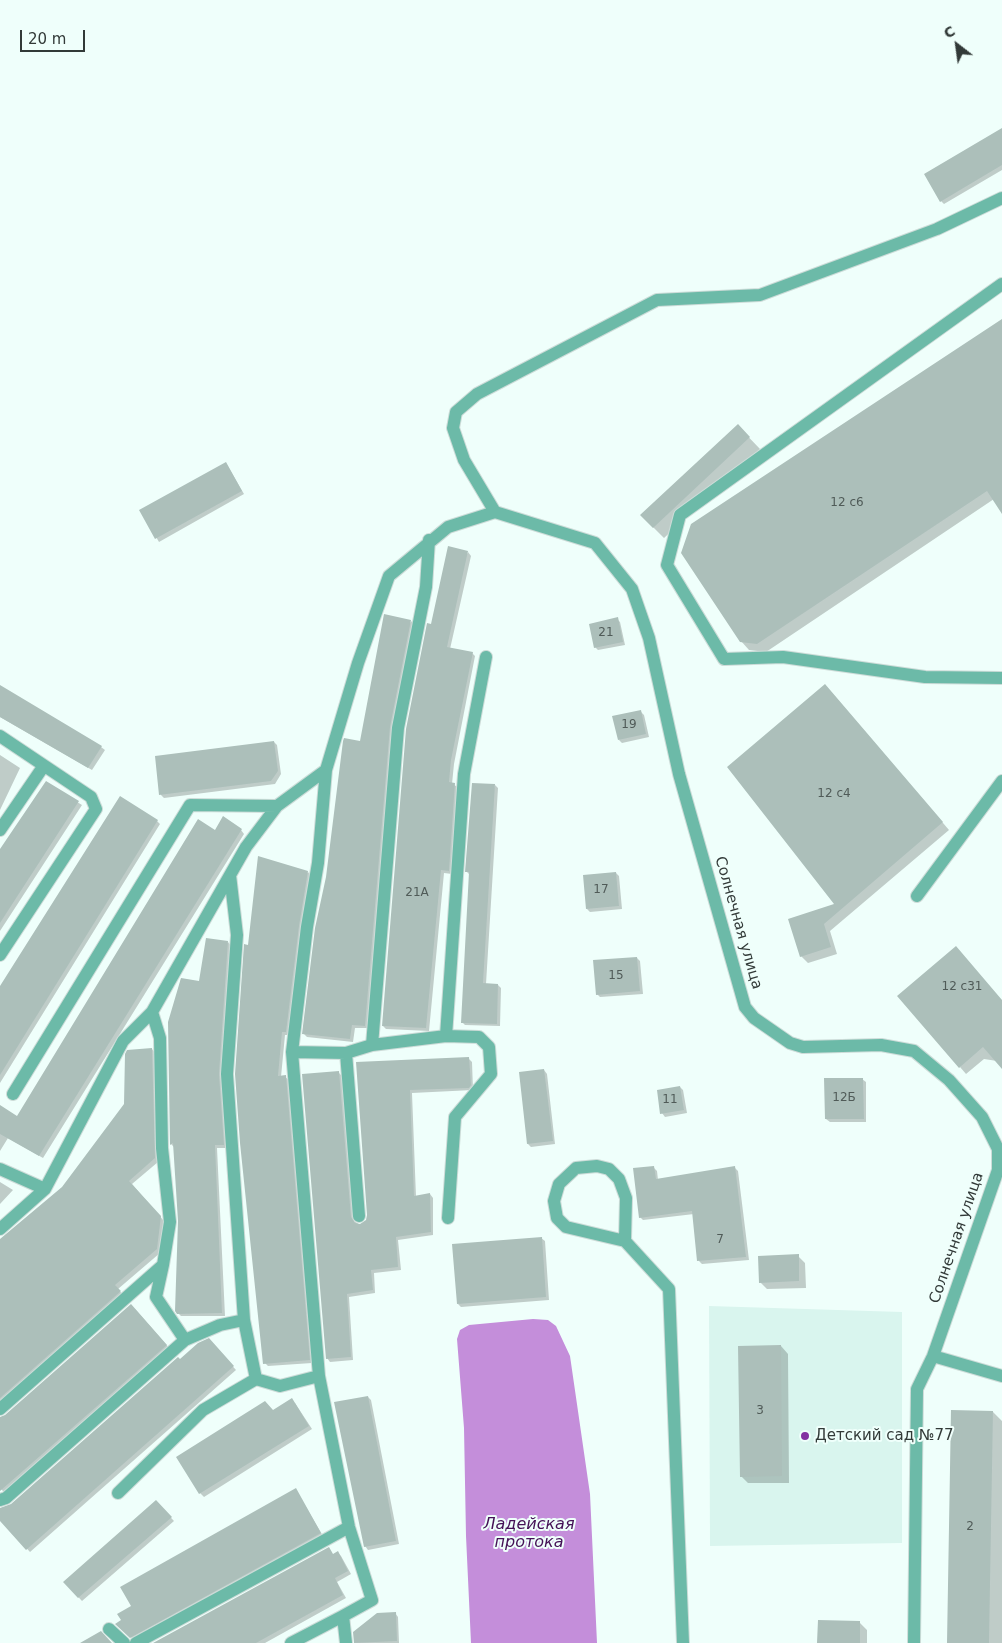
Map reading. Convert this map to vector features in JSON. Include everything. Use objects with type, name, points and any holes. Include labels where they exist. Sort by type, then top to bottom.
[{"type":"street","points":[[292,1643],[372,1600],[349,1527],[319,1376],[292,1052],[307,927],[318,863],[326,770],[358,663],[389,576],[429,540],[448,527],[495,512],[464,460],[453,428],[456,412],[477,394],[657,300],[760,295],[937,229],[1002,198]]},
{"type":"street","points":[[1002,284],[680,515],[667,565],[724,659],[783,657],[925,677],[1002,678]]},
{"type":"street","name":"Солнечная улица","points":[[495,512],[595,543],[632,589],[649,638],[679,774],[745,1007],[754,1018],[790,1043],[803,1046],[881,1046],[914,1051],[949,1080],[982,1117],[991,1131],[998,1149],[1000,1170],[933,1356],[917,1390],[914,1643]]},
{"type":"street","points":[[372,1045],[398,728],[426,587],[429,540]]},
{"type":"street","points":[[446,1036],[464,774],[486,658]]},
{"type":"street","points":[[0,736],[43,767],[91,797],[96,809],[0,955]]},
{"type":"street","points":[[0,830],[43,767]]},
{"type":"street","points":[[0,1229],[44,1189],[123,1041],[152,1012],[246,847],[277,806],[326,770]]},
{"type":"street","points":[[917,896],[1002,781]]},
{"type":"street","points":[[13,1094],[190,805],[277,806]]},
{"type":"street","points":[[230,874],[236,935],[227,1074],[244,1320],[256,1379]]},
{"type":"street","points":[[152,1012],[160,1038],[162,1148],[170,1222],[156,1297],[185,1340]]},
{"type":"street","points":[[292,1052],[346,1053],[372,1045],[446,1036],[479,1037],[489,1047],[490,1074],[455,1116],[448,1218]]},
{"type":"street","points":[[346,1053],[359,1216]]},
{"type":"street","points":[[625,1241],[626,1198],[619,1179],[609,1169],[597,1166],[576,1168],[560,1184],[554,1201],[557,1218],[566,1227],[625,1241],[669,1289],[683,1643]]},
{"type":"street","points":[[0,1169],[44,1189]]},
{"type":"street","points":[[0,1409],[163,1266]]},
{"type":"street","points":[[0,1500],[6,1498],[185,1340],[220,1325],[244,1320]]},
{"type":"street","points":[[933,1356],[1002,1376]]},
{"type":"street","points":[[118,1493],[203,1410],[256,1379],[280,1386],[319,1376]]},
{"type":"street","points":[[136,1643],[349,1527]]},
{"type":"street","points":[[343,1616],[346,1643]]},
{"type":"street","points":[[109,1629],[124,1643]]},
{"type":"shaded area","name":"Детский сад №77","points":[[709,1306],[902,1312],[902,1543],[710,1546]]},
{"type":"water","name":"Ладейская протока","points":[[533,1319],[548,1320],[556,1326],[570,1356],[590,1494],[597,1643],[471,1643],[466,1536],[464,1428],[457,1339],[460,1330],[469,1325]]},
{"type":"building","points":[[1002,128],[1002,165],[940,202],[924,174]]},
{"type":"building","points":[[1002,319],[1002,514],[987,491],[757,644],[740,642],[681,553],[691,524]]},
{"type":"building","points":[[738,424],[750,437],[653,528],[640,515]]},
{"type":"building","points":[[226,462],[242,491],[155,539],[139,510]]},
{"type":"building","points":[[448,546],[468,551],[447,647],[473,652],[451,760],[449,782],[455,783],[449,871],[441,870],[426,1028],[382,1026],[406,729],[427,623],[431,624]]},
{"type":"building","points":[[384,614],[411,620],[390,727],[365,1026],[352,1025],[350,1039],[302,1034],[315,928],[326,877],[343,741],[344,738],[360,741]]},
{"type":"building","points":[[618,617],[623,642],[594,648],[589,624]]},
{"type":"building","points":[[825,684],[943,822],[824,924],[831,947],[800,957],[788,919],[834,904],[727,767]]},
{"type":"building","points":[[0,685],[102,746],[88,768],[0,717]]},
{"type":"building","points":[[641,710],[646,734],[618,740],[612,716]]},
{"type":"building","points":[[274,741],[278,771],[271,781],[159,795],[155,756]]},
{"type":"building","points":[[46,781],[79,801],[0,923],[0,849]]},
{"type":"building","points":[[472,783],[495,784],[483,983],[498,984],[497,1024],[461,1023],[469,872],[465,872]]},
{"type":"building","points":[[120,796],[158,820],[0,1075],[0,986]]},
{"type":"building","points":[[223,816],[242,829],[39,1156],[0,1134],[0,1105],[17,1116],[198,819],[215,830]]},
{"type":"building","points":[[258,856],[308,871],[286,1032],[282,1032],[278,1076],[286,1075],[310,1360],[263,1364],[240,1143],[235,1074],[244,944],[248,945]]},
{"type":"building","points":[[616,872],[619,906],[586,909],[583,875]]},
{"type":"building","points":[[206,938],[228,941],[219,1074],[224,1145],[215,1145],[222,1313],[177,1314],[175,1311],[178,1221],[173,1143],[170,1145],[168,1022],[181,978],[199,981]]},
{"type":"building","points":[[956,946],[1002,1000],[1002,1069],[983,1047],[959,1068],[897,996]]},
{"type":"building","points":[[637,957],[640,991],[596,995],[593,960]]},
{"type":"building","points":[[152,1048],[155,1158],[129,1181],[161,1216],[157,1249],[115,1285],[121,1291],[0,1398],[0,1239],[62,1187],[124,1104],[125,1054],[127,1050]]},
{"type":"building","points":[[469,1057],[471,1085],[469,1088],[410,1090],[414,1196],[430,1193],[431,1232],[396,1237],[398,1267],[371,1270],[373,1290],[347,1294],[351,1357],[326,1359],[302,1074],[339,1071],[351,1217],[355,1223],[360,1224],[366,1220],[367,1215],[356,1062]]},
{"type":"building","points":[[544,1069],[553,1141],[527,1144],[519,1072]]},
{"type":"building","points":[[824,1078],[863,1078],[864,1119],[825,1119]]},
{"type":"building","points":[[680,1086],[684,1110],[660,1114],[657,1090]]},
{"type":"building","points":[[654,1166],[656,1179],[735,1166],[746,1257],[697,1261],[692,1211],[639,1218],[633,1168]]},
{"type":"building","points":[[542,1237],[546,1297],[457,1304],[452,1244]]},
{"type":"building","points":[[799,1254],[799,1281],[759,1283],[758,1256]]},
{"type":"building","points":[[131,1304],[167,1345],[0,1491],[0,1417],[5,1415]]},
{"type":"building","points":[[209,1338],[234,1366],[26,1550],[0,1521],[0,1508],[11,1504],[178,1357],[180,1359],[198,1343]]},
{"type":"building","points":[[781,1345],[782,1476],[740,1477],[738,1346]]},
{"type":"building","points":[[368,1396],[396,1541],[364,1547],[334,1402]]},
{"type":"building","points":[[292,1398],[309,1426],[199,1494],[176,1457],[265,1401],[273,1410]]},
{"type":"building","points":[[951,1410],[993,1411],[989,1643],[947,1643]]},
{"type":"building","points":[[296,1488],[321,1533],[130,1638],[115,1624],[121,1620],[117,1614],[131,1606],[120,1587]]},
{"type":"building","points":[[156,1500],[172,1517],[78,1598],[63,1582]]},
{"type":"building","points":[[329,1547],[333,1554],[338,1551],[348,1571],[335,1578],[343,1595],[256,1643],[153,1643]]},
{"type":"building","points":[[396,1612],[397,1641],[354,1643],[353,1632],[377,1613]]},
{"type":"building","points":[[818,1620],[860,1621],[860,1643],[817,1643]]},
{"type":"building","points":[[101,1631],[112,1643],[80,1643]]},
{"type":"place","name":"Детский сад №77","points":[[805,1436]]}]
